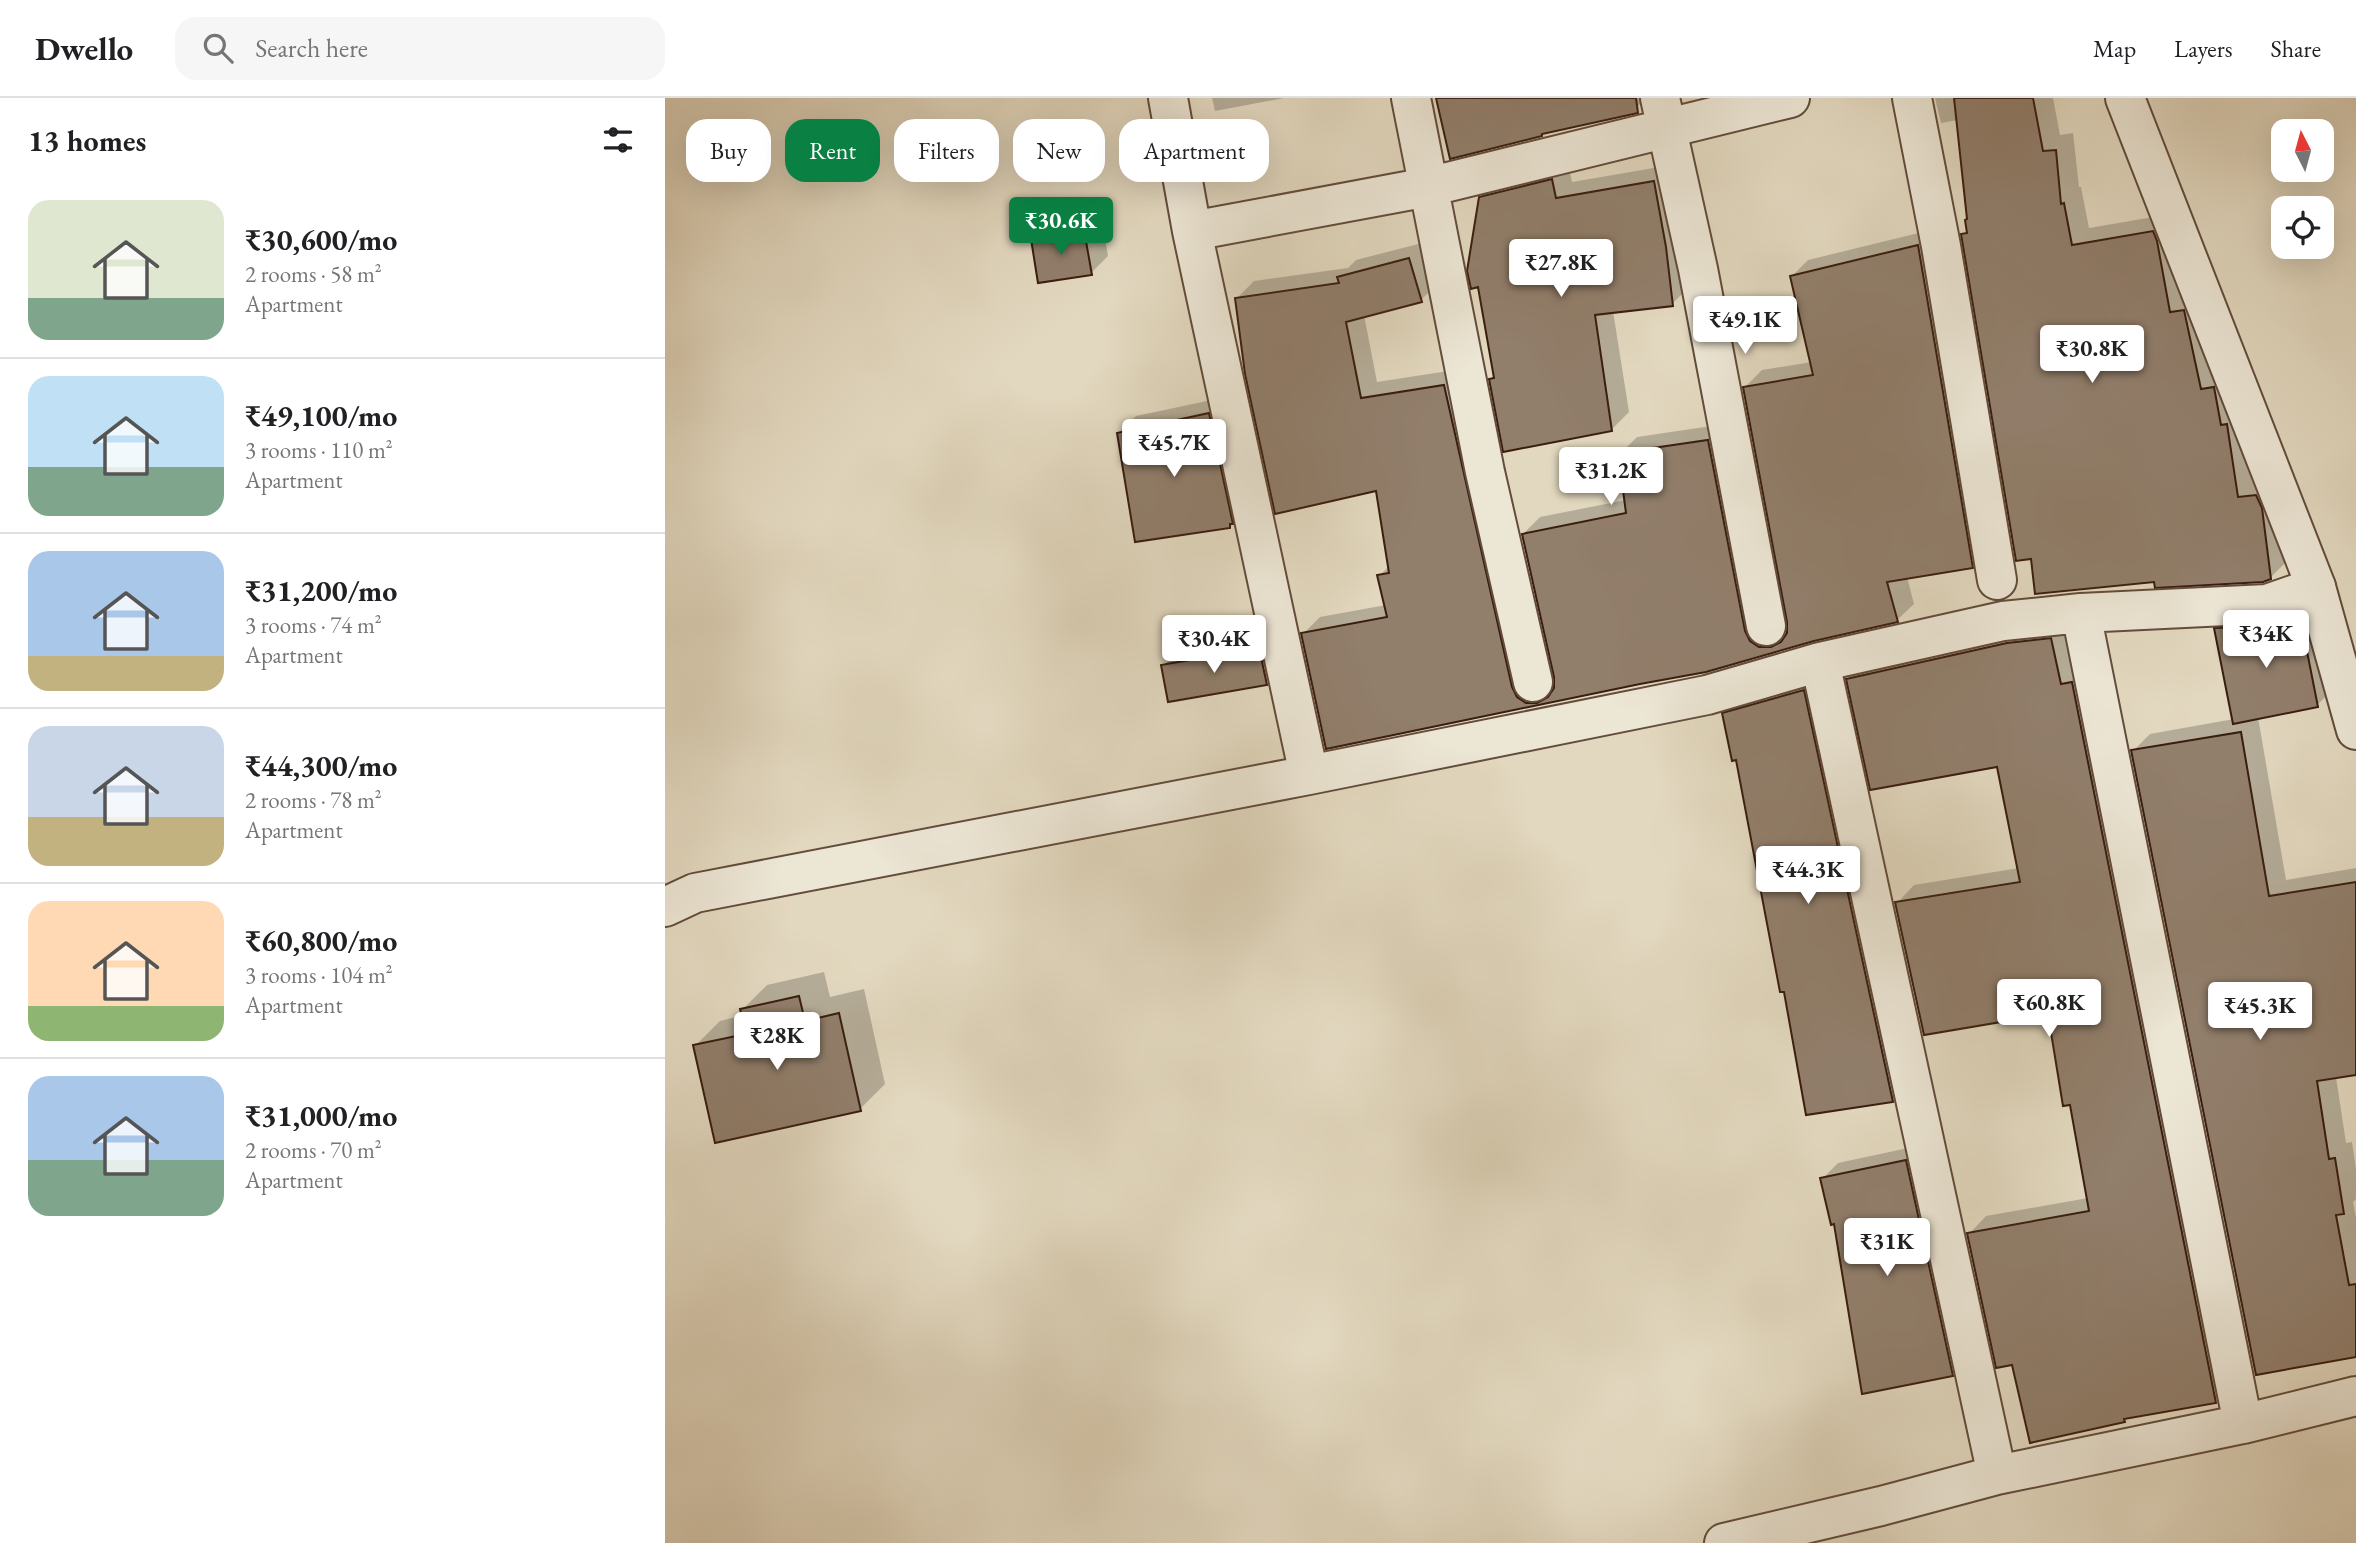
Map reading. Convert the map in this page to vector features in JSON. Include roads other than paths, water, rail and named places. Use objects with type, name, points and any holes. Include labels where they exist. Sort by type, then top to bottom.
[{"type":"street","points":[[1168,98],[1192,231],[1309,775]]},
{"type":"street","points":[[1411,98],[1485,472],[1533,682]]},
{"type":"street","points":[[1192,231],[1428,187],[1663,114],[1790,98]]},
{"type":"street","points":[[1912,98],[1941,246],[1997,580]]},
{"type":"street","points":[[2125,98],[2316,587],[2356,730]]},
{"type":"street","points":[[1663,114],[1698,269],[1766,626]]},
{"type":"street","points":[[665,907],[695,892],[1309,775],[1707,695],[1820,662],[2003,621],[2081,613],[2267,604],[2316,587]]},
{"type":"street","points":[[2081,613],[2243,1424]]},
{"type":"street","points":[[1820,662],[1997,1475]]},
{"type":"street","points":[[1724,1543],[1997,1475],[2243,1424],[2356,1396]]}]
